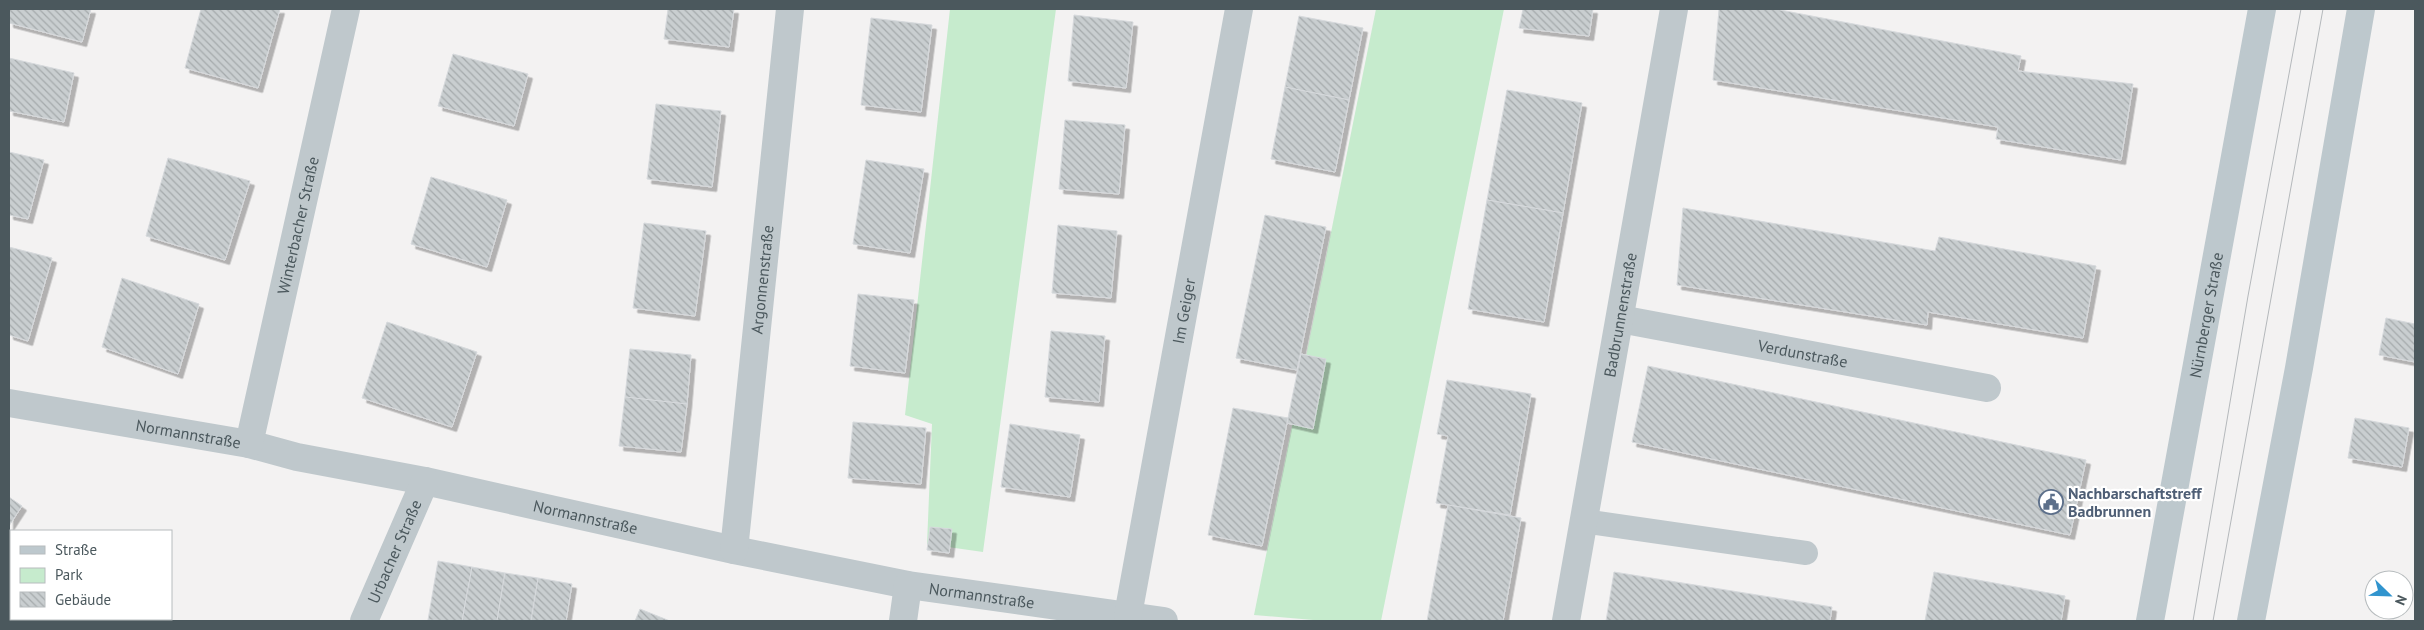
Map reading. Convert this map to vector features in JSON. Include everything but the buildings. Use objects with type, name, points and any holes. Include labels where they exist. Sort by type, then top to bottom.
[{"type":"main road","name":"Nürnberger Straße","points":[[2150,621],[2262,9]]},
{"type":"main road","points":[[2251,621],[2362,9]]},
{"type":"street","name":"Winterbacher Straße","points":[[249,444],[346,9]]},
{"type":"street","name":"Argonnenstraße","points":[[734,550],[790,9]]},
{"type":"street","name":"Im Geiger","points":[[1128,615],[1239,9]]},
{"type":"street","name":"Badbrunnenstraße","points":[[1566,621],[1674,9]]},
{"type":"street","name":"Verdunstraße","points":[[1620,319],[1987,388]]},
{"type":"street","name":"Normannstraße","points":[[9,403],[249,444],[297,457],[425,481],[734,550],[908,585],[1164,621]]},
{"type":"street","name":"Urbacher Straße","points":[[364,621],[425,481]]},
{"type":"street","points":[[903,621],[908,585]]},
{"type":"lane","points":[[1583,521],[1806,553]]},
{"type":"green space","points":[[950,9],[1056,9],[983,552],[927,544],[932,424],[905,415]]},
{"type":"green space","points":[[1376,9],[1504,9],[1381,621],[1325,621],[1254,615]]},
{"type":"tram line","points":[[2193,621],[2248,296],[2301,9]]},
{"type":"tram line","points":[[2213,621],[2323,9]]},
{"type":"place","name":"Nachbarschaftstreff Badbrunnen","points":[[2051,502]]}]
